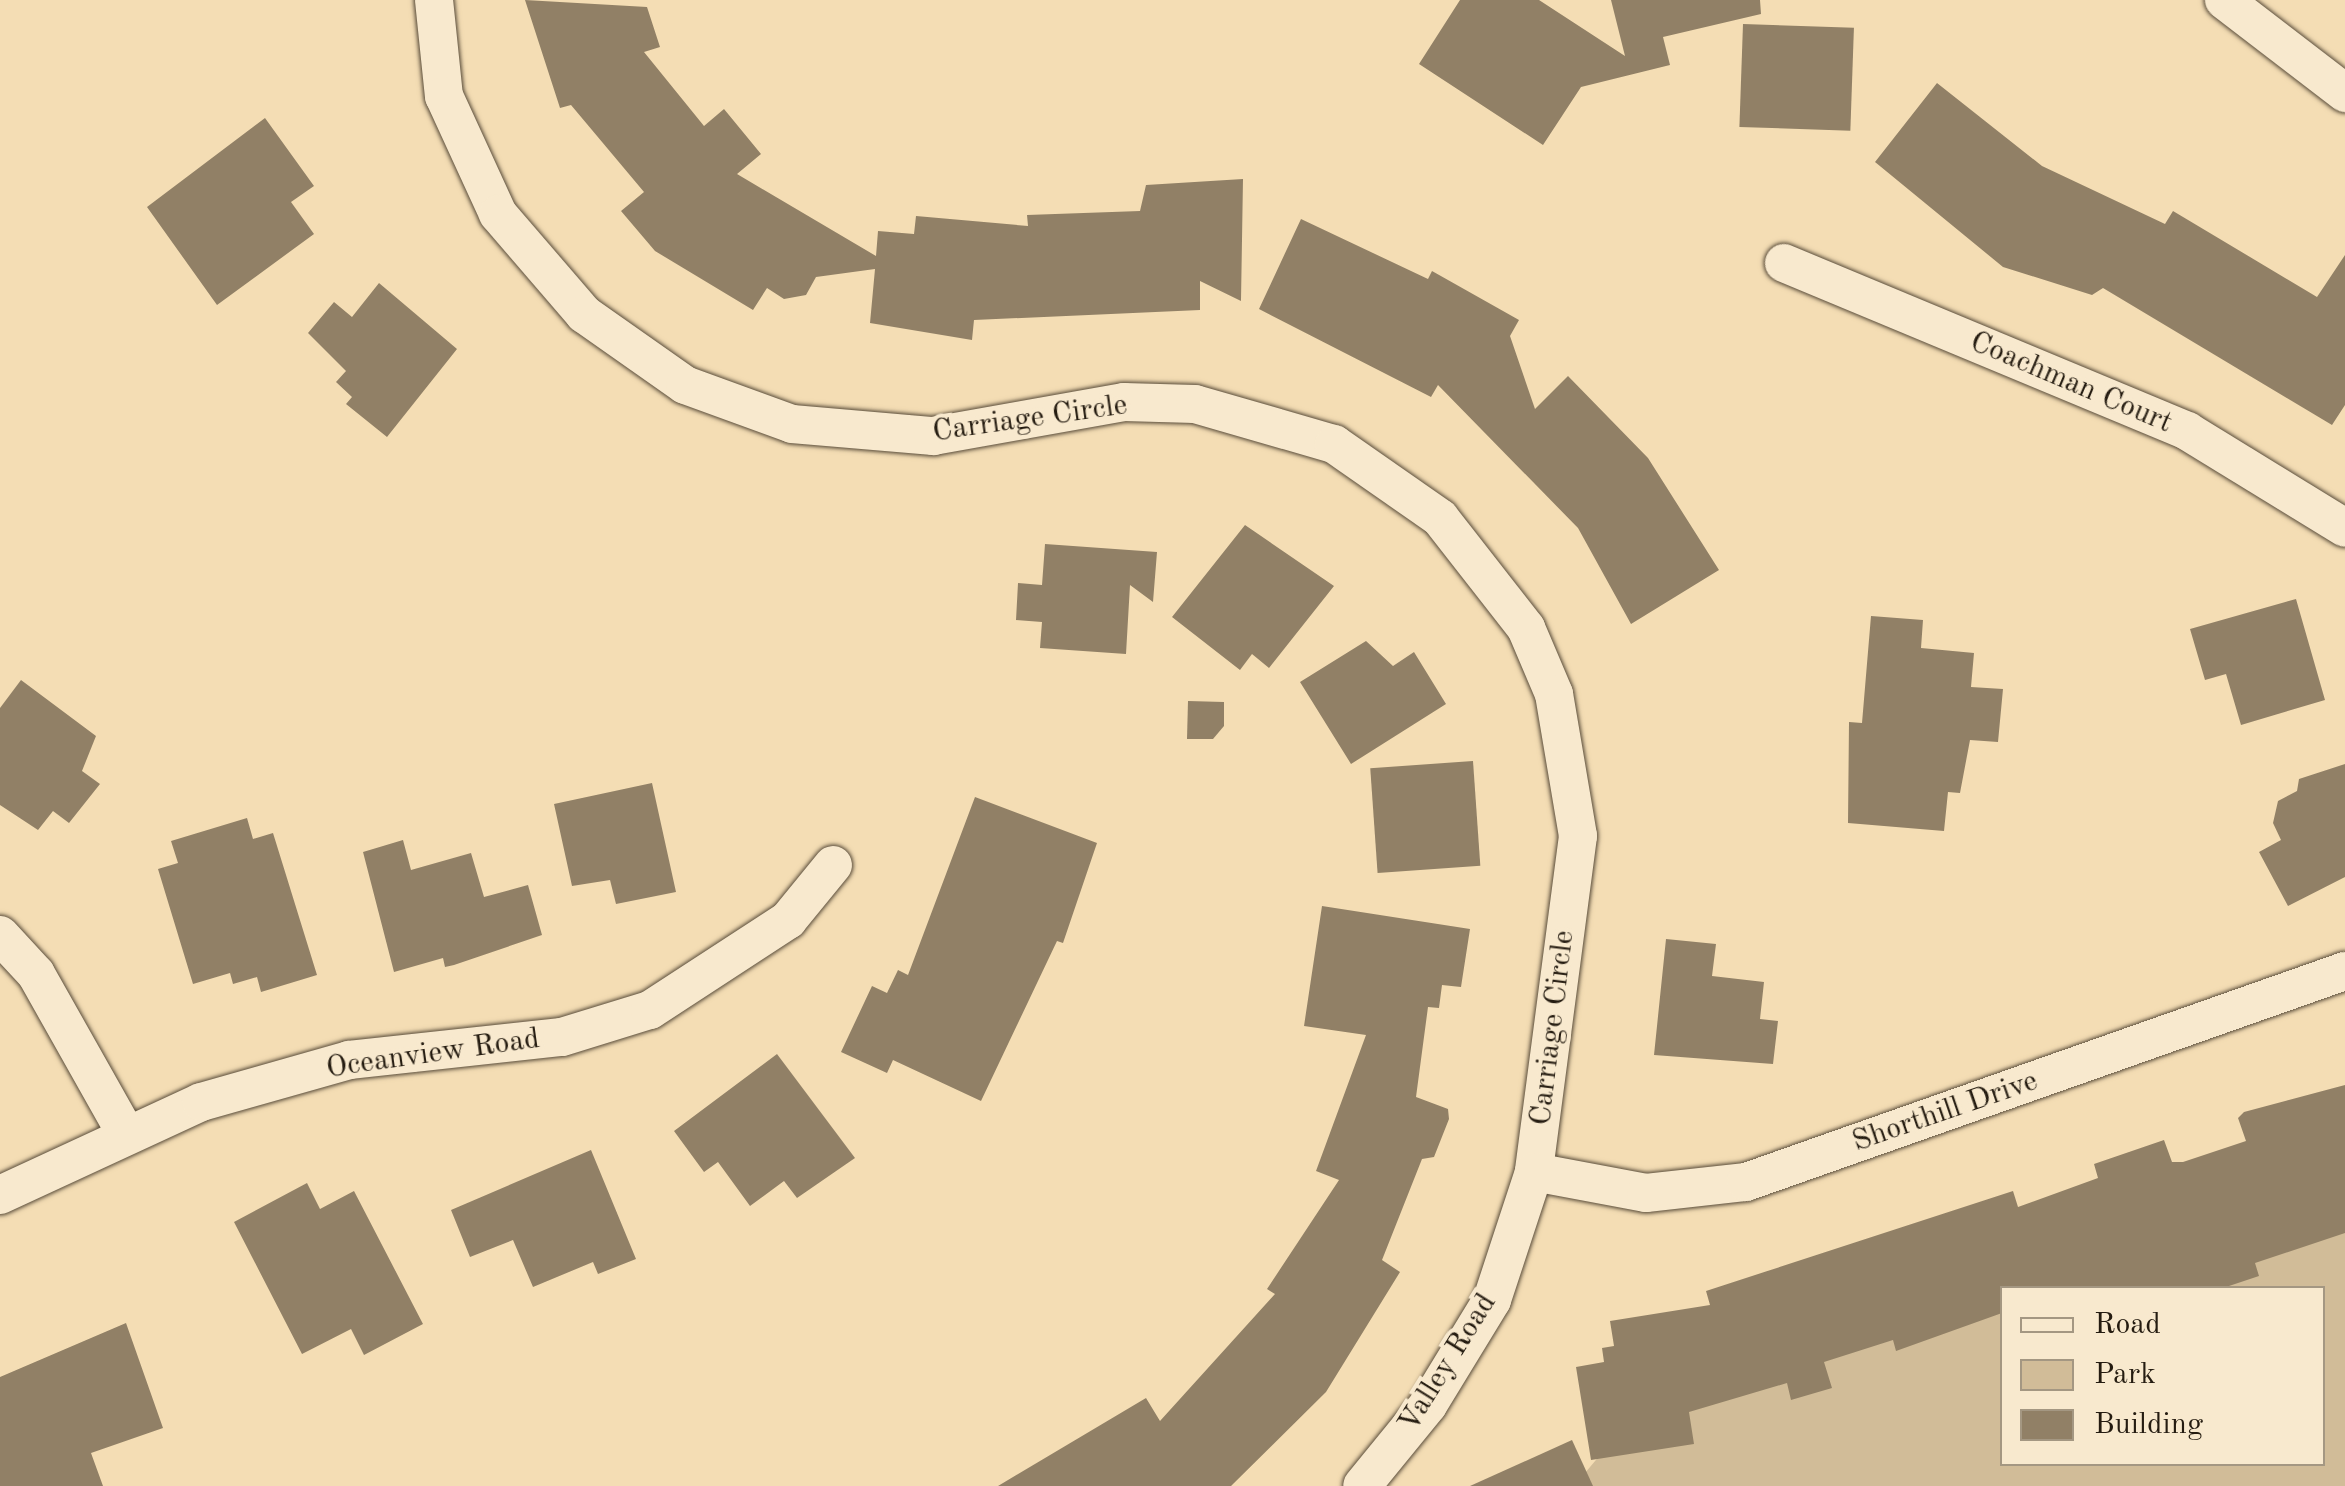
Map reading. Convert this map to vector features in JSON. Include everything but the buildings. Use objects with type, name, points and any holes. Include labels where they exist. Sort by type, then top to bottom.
[{"type":"street","name":"Carriage Circle","points":[[434,0],[444,96],[498,214],[584,314],[685,385],[792,424],[934,436],[1124,402],[1195,404],[1334,444],[1440,518],[1526,628],[1554,694],[1578,836],[1534,1172]]},
{"type":"street","points":[[2224,0],[2345,94]]},
{"type":"street","name":"Coachman Court","points":[[1784,263],[2187,431],[2345,528]]},
{"type":"street","name":"Oceanview Road","points":[[0,1195],[201,1102],[349,1060],[562,1038],[650,1010],[788,920],[833,865]]},
{"type":"street","points":[[0,935],[36,974],[126,1134]]},
{"type":"street","name":"Shorthill Drive","points":[[1534,1172],[1646,1193],[1746,1182],[2345,971]]},
{"type":"street","name":"Valley Road","points":[[1362,1486],[1428,1405],[1492,1300],[1534,1172]]},
{"type":"green space","points":[[2345,1171],[2345,1486],[1574,1486],[1633,1416],[1983,1287]]}]
